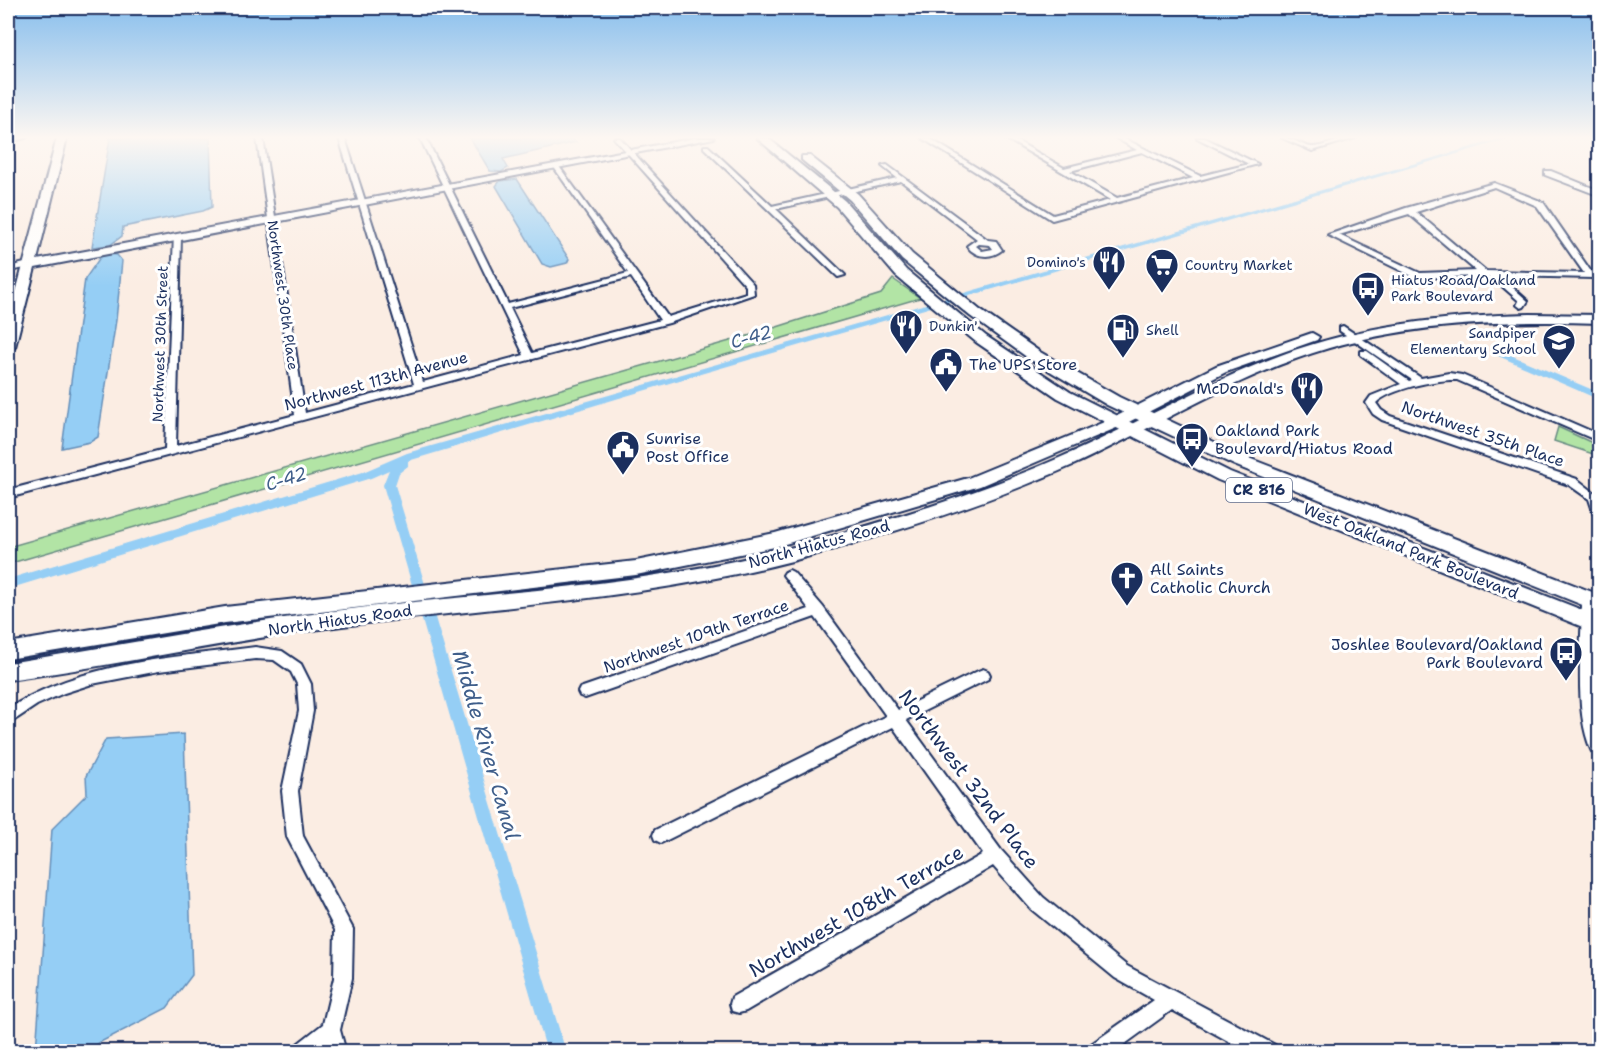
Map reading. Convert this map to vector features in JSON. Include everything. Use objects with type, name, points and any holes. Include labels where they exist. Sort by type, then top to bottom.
[{"type":"main road","points":[[8,346],[50,187]]},
{"type":"main road","points":[[29,265],[446,187]]},
{"type":"main road","name":"West Oakland Park Boulevard","points":[[821,187],[885,258],[957,319],[1022,368],[1123,427],[1274,497],[1595,613]]},
{"type":"main road","name":"West Oakland Park Boulevard","points":[[845,189],[907,257],[975,313],[1043,360],[1144,417],[1281,479],[1595,613]]},
{"type":"main road","name":"North Hiatus Road","points":[[8,651],[225,615],[455,598],[636,568],[775,540],[974,482],[1123,427],[1144,417],[1229,366],[1289,343],[1345,334],[1466,322],[1528,311],[1599,310]]},
{"type":"main road","name":"North Hiatus Road","points":[[1528,311],[1599,319]]},
{"type":"main road","name":"North Hiatus Road","points":[[8,672],[340,618],[392,604]]},
{"type":"main road","points":[[1595,613],[1593,713],[1599,745]]},
{"type":"street","name":"Northwest 30th Place","points":[[267,187],[300,417]]},
{"type":"street","points":[[357,187],[419,385]]},
{"type":"street","points":[[448,187],[529,356]]},
{"type":"street","points":[[571,187],[666,321]]},
{"type":"street","name":"Northwest 113th Avenue","points":[[8,494],[666,321],[750,294],[750,286],[661,187]]},
{"type":"street","points":[[751,187],[841,275]]},
{"type":"street","points":[[769,206],[852,187]]},
{"type":"street","points":[[914,187],[985,241]]},
{"type":"street","points":[[1003,187],[1052,218],[1162,187]]},
{"type":"street","points":[[1094,187],[1115,200]]},
{"type":"street","points":[[1486,187],[1332,235],[1419,276],[1486,274],[1590,276],[1540,204],[1500,187]]},
{"type":"street","points":[[1584,187],[1599,194]]},
{"type":"street","points":[[1409,210],[1486,274],[1485,278],[1512,301],[1528,311]]},
{"type":"street","name":"Northwest 30th Street","points":[[170,451],[177,237]]},
{"type":"street","points":[[8,269],[29,265]]},
{"type":"street","points":[[505,307],[634,274]]},
{"type":"street","points":[[1345,334],[1421,382]]},
{"type":"street","points":[[1345,334],[1409,385],[1449,376],[1463,378],[1599,439]]},
{"type":"street","name":"Northwest 35th Place","points":[[1409,385],[1374,398],[1371,403],[1377,412],[1392,420],[1573,482],[1594,497],[1599,514]]},
{"type":"street","name":"Northwest 32nd Place","points":[[789,575],[897,717],[995,856],[1037,903],[1121,972],[1268,1052]]},
{"type":"street","name":"Northwest 109th Terrace","points":[[585,692],[818,611]]},
{"type":"street","points":[[8,717],[26,701],[66,685],[105,675],[255,653],[277,655],[296,668],[304,684],[306,711],[290,791],[294,837],[344,929],[344,978],[331,1030],[338,1052]]},
{"type":"street","points":[[662,835],[983,675]]},
{"type":"street","name":"Northwest 108th Terrace","points":[[739,1004],[995,856]]},
{"type":"street","points":[[1097,1052],[1170,1000]]},
{"type":"street","points":[[303,1052],[331,1030]]},
{"type":"green space","points":[[893,279],[920,298],[8,564],[8,547],[758,333],[881,294]]},
{"type":"green space","points":[[1558,427],[1599,446],[1599,456],[1554,441]]},
{"type":"water","points":[[102,187],[211,187],[212,207],[203,211],[123,227],[122,236],[110,245],[92,247]]},
{"type":"water","points":[[497,187],[522,187],[569,259],[567,263],[551,267],[542,264]]},
{"type":"water","points":[[117,255],[122,261],[116,320],[98,437],[90,442],[62,448],[85,279],[101,256]]},
{"type":"water","points":[[184,734],[192,975],[167,1008],[83,1051],[36,1051],[52,829],[87,794],[86,776],[106,739]]},
{"type":"waterway","name":"C-42","points":[[8,584],[367,475],[411,456],[1337,187]]},
{"type":"waterway","points":[[1499,353],[1600,397]]},
{"type":"waterway","name":"Middle River Canal","points":[[404,463],[394,471],[389,485],[557,1052]]},
{"type":"place","name":"Domino's","points":[[1109,291]]},
{"type":"place","name":"Country Market","points":[[1162,294]]},
{"type":"place","name":"Hiatus Road/Oakland Park Boulevard","points":[[1368,317]]},
{"type":"place","name":"Dunkin'","points":[[906,355]]},
{"type":"place","name":"Shell","points":[[1123,359]]},
{"type":"place","name":"Sandpiper Elementary School","points":[[1559,370]]},
{"type":"place","name":"The UPS Store","points":[[946,393]]},
{"type":"place","name":"McDonald's","points":[[1307,417]]},
{"type":"place","name":"Oakland Park Boulevard/Hiatus Road","points":[[1192,468]]},
{"type":"place","name":"Sunrise Post Office","points":[[623,476]]},
{"type":"place","name":"All Saints Catholic Church","points":[[1127,607]]},
{"type":"place","name":"Joshlee Boulevard/Oakland Park Boulevard","points":[[1566,682]]}]
